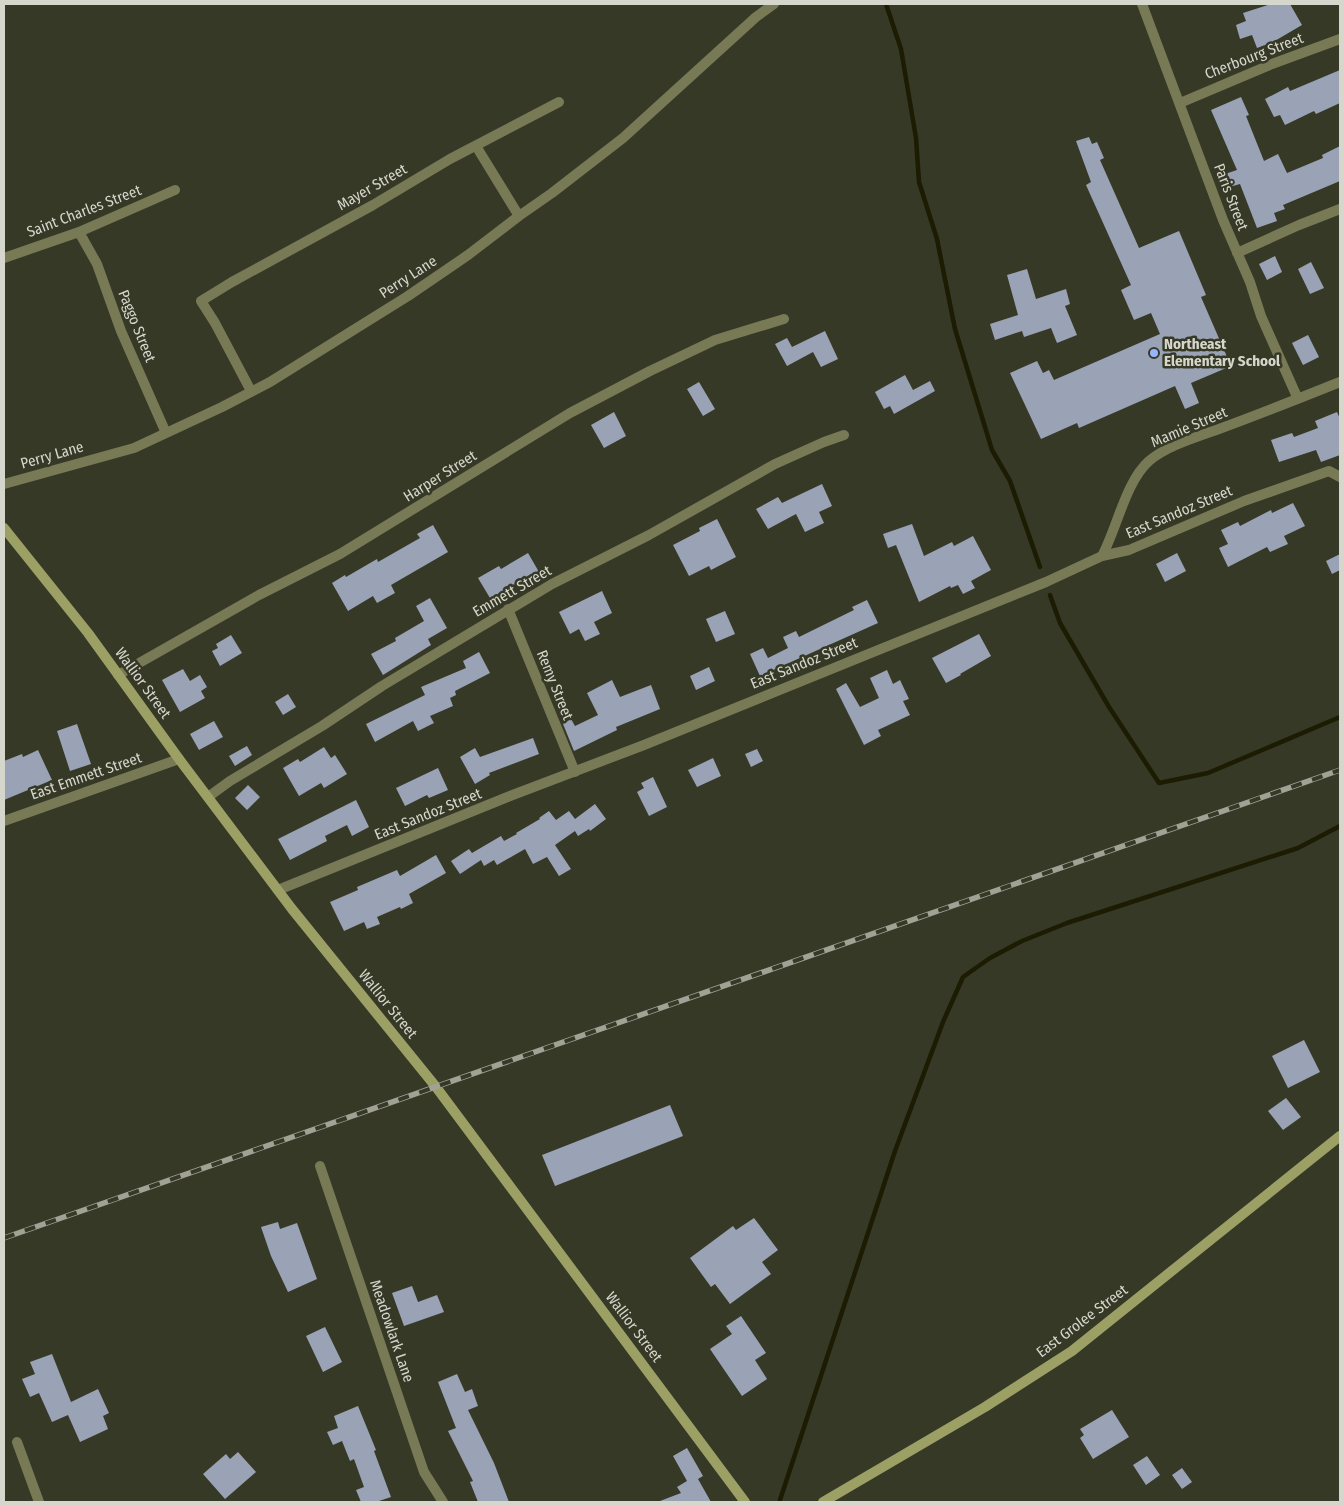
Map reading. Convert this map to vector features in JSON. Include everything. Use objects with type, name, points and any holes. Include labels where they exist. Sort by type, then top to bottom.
[{"type":"street","name":"Perry Lane","points":[[4,484],[134,448],[222,407],[270,382],[408,296],[468,255],[623,138],[756,17],[774,4]]},
{"type":"street","name":"Paris Street","points":[[1142,4],[1222,220],[1250,282],[1261,316],[1298,400]]},
{"type":"street","name":"Cherbourg Street","points":[[1180,103],[1272,64],[1340,39]]},
{"type":"street","name":"Mayer Street","points":[[251,391],[215,322],[201,301],[373,205],[450,159],[559,102]]},
{"type":"street","points":[[476,146],[519,216]]},
{"type":"street","name":"Saint Charles Street","points":[[4,258],[78,232],[175,190]]},
{"type":"street","points":[[1237,253],[1299,225],[1340,210]]},
{"type":"street","name":"Paggo Street","points":[[78,232],[97,264],[121,331],[166,433]]},
{"type":"street","name":"Harper Street","points":[[118,675],[259,596],[340,554],[570,413],[634,379],[715,340],[784,319]]},
{"type":"street","name":"Mamie Street","points":[[1102,556],[1111,540],[1128,491],[1148,461],[1164,451],[1197,437],[1298,400],[1340,382]]},
{"type":"street","name":"Emmett Street","points":[[208,797],[230,781],[322,726],[382,686],[508,609],[552,584],[649,535],[775,464],[844,435]]},
{"type":"street","name":"East Sandoz Street","points":[[278,890],[1037,586],[1102,556],[1129,550],[1244,501],[1311,476],[1329,471],[1340,477]]},
{"type":"street","name":"Wallior Street","points":[[4,528],[88,633],[179,759],[278,890],[347,979],[436,1086],[745,1502]]},
{"type":"street","name":"Remy Street","points":[[508,609],[575,772]]},
{"type":"street","name":"East Emmett Street","points":[[4,821],[179,759]]},
{"type":"street","name":"East Grolee Street","points":[[823,1502],[985,1407],[1072,1351],[1340,1136]]},
{"type":"street","name":"Meadowlark Lane","points":[[320,1166],[424,1472],[444,1502]]},
{"type":"street","points":[[16,1442],[40,1502]]},
{"type":"building","points":[[1271,4],[1290,4],[1302,25],[1273,42],[1257,48],[1252,35],[1240,39],[1236,25],[1246,21],[1243,13]]},
{"type":"building","points":[[1340,70],[1340,103],[1316,114],[1314,111],[1285,125],[1280,115],[1274,117],[1265,99],[1288,87],[1290,91]]},
{"type":"building","points":[[1241,97],[1249,115],[1246,116],[1264,161],[1278,154],[1287,173],[1323,158],[1322,155],[1340,146],[1340,181],[1283,205],[1285,209],[1274,213],[1277,221],[1257,228],[1240,184],[1226,188],[1222,175],[1237,170],[1211,110]]},
{"type":"building","points":[[1089,137],[1092,144],[1097,142],[1104,158],[1100,160],[1139,248],[1179,231],[1206,295],[1201,297],[1231,366],[1191,383],[1199,403],[1185,409],[1175,386],[1079,428],[1077,423],[1041,439],[1010,373],[1037,361],[1043,373],[1049,370],[1054,380],[1160,334],[1151,313],[1134,320],[1121,290],[1131,285],[1086,185],[1091,182],[1076,141]]},
{"type":"building","points":[[1275,256],[1282,272],[1267,280],[1259,264]]},
{"type":"building","points":[[1311,262],[1324,288],[1310,294],[1298,269]]},
{"type":"building","points":[[1027,269],[1036,299],[1066,289],[1070,304],[1065,306],[1077,335],[1057,343],[1051,328],[1024,337],[1022,331],[995,340],[990,324],[1018,315],[1007,275]]},
{"type":"building","points":[[825,331],[838,359],[821,367],[813,352],[787,366],[775,344],[787,338],[792,347]]},
{"type":"building","points":[[1308,335],[1319,357],[1303,365],[1292,343]]},
{"type":"building","points":[[905,375],[913,390],[930,381],[935,391],[894,414],[890,406],[884,409],[875,392]]},
{"type":"building","points":[[699,382],[715,409],[703,416],[687,389]]},
{"type":"building","points":[[614,412],[626,436],[604,448],[591,425]]},
{"type":"building","points":[[1337,412],[1340,419],[1340,455],[1321,462],[1316,450],[1279,462],[1271,440],[1292,433],[1294,437],[1318,428],[1315,421]]},
{"type":"building","points":[[822,484],[832,506],[819,512],[824,523],[805,532],[796,514],[768,529],[756,509],[778,497],[782,503]]},
{"type":"building","points":[[1293,503],[1305,526],[1284,536],[1288,544],[1270,552],[1267,547],[1228,567],[1219,548],[1228,544],[1221,530],[1238,522],[1240,526],[1271,510],[1272,513]]},
{"type":"building","points":[[717,519],[736,557],[711,570],[709,566],[689,576],[673,545],[700,531],[699,528]]},
{"type":"building","points":[[912,524],[924,556],[952,542],[954,546],[973,536],[991,570],[971,581],[975,588],[963,594],[958,585],[951,588],[950,586],[919,602],[896,545],[888,548],[883,534]]},
{"type":"building","points":[[433,525],[448,552],[391,585],[395,593],[377,603],[373,596],[348,611],[332,583],[377,559],[378,562],[420,538],[417,534]]},
{"type":"building","points":[[528,553],[539,572],[490,598],[478,578],[499,566],[501,569]]},
{"type":"building","points":[[1177,553],[1186,571],[1165,582],[1156,564]]},
{"type":"building","points":[[1340,554],[1340,570],[1332,574],[1326,561]]},
{"type":"building","points":[[602,591],[612,613],[594,622],[600,634],[585,641],[579,629],[570,634],[559,612]]},
{"type":"building","points":[[430,598],[447,628],[428,639],[431,645],[383,675],[371,654],[396,641],[395,638],[424,621],[416,606]]},
{"type":"building","points":[[867,600],[878,623],[760,676],[750,654],[763,648],[768,658],[788,648],[783,637],[796,631],[799,637],[854,610],[852,607]]},
{"type":"building","points":[[725,611],[735,634],[716,642],[706,619]]},
{"type":"building","points":[[979,634],[991,656],[946,683],[932,658]]},
{"type":"building","points":[[231,635],[242,653],[220,666],[212,651],[218,648],[216,644]]},
{"type":"building","points":[[479,652],[490,673],[455,691],[456,695],[450,698],[453,706],[430,716],[434,723],[418,731],[413,721],[375,742],[366,724],[425,695],[421,687],[466,668],[463,661]]},
{"type":"building","points":[[709,667],[715,681],[696,690],[690,676]]},
{"type":"building","points":[[183,669],[190,681],[200,675],[207,687],[201,691],[205,698],[180,712],[162,680]]},
{"type":"building","points":[[887,670],[893,684],[900,680],[909,699],[903,701],[910,715],[878,730],[881,736],[864,745],[836,689],[846,683],[860,707],[879,698],[870,678]]},
{"type":"building","points":[[612,680],[620,697],[651,685],[660,709],[616,727],[617,730],[574,751],[563,724],[571,719],[575,726],[598,715],[587,693]]},
{"type":"building","points":[[288,694],[296,707],[283,715],[275,702]]},
{"type":"building","points":[[214,721],[223,737],[199,750],[190,734]]},
{"type":"building","points":[[77,724],[91,764],[70,771],[57,731]]},
{"type":"building","points":[[533,738],[539,754],[489,773],[490,775],[475,784],[460,757],[475,748],[480,757]]},
{"type":"building","points":[[247,746],[252,755],[235,766],[229,756]]},
{"type":"building","points":[[324,747],[331,758],[335,755],[347,774],[324,788],[321,783],[299,796],[283,768],[298,759],[300,762]]},
{"type":"building","points":[[757,749],[763,761],[751,767],[745,754]]},
{"type":"building","points":[[38,750],[52,780],[4,800],[4,761],[22,754],[23,757]]},
{"type":"building","points":[[713,758],[721,776],[697,787],[688,770]]},
{"type":"building","points":[[438,768],[448,790],[429,798],[427,795],[405,806],[396,788]]},
{"type":"building","points":[[653,777],[667,807],[649,816],[637,792],[644,788],[641,783]]},
{"type":"building","points":[[248,785],[260,797],[247,810],[235,798]]},
{"type":"building","points":[[356,800],[369,827],[352,836],[347,825],[325,836],[327,841],[290,860],[278,839]]},
{"type":"building","points":[[595,804],[606,819],[590,831],[589,829],[578,836],[575,831],[555,845],[571,869],[559,876],[547,857],[533,864],[525,849],[497,865],[494,860],[484,866],[481,860],[460,874],[451,861],[469,849],[472,853],[501,836],[504,841],[540,819],[549,811],[556,820],[569,811],[575,819]]},
{"type":"building","points":[[436,855],[446,873],[409,894],[413,903],[377,917],[380,924],[367,929],[364,922],[344,931],[330,902],[358,890],[357,887],[397,870],[400,876]]},
{"type":"building","points":[[1304,1040],[1320,1072],[1288,1088],[1272,1056]]},
{"type":"building","points":[[1286,1098],[1301,1117],[1283,1130],[1268,1111]]},
{"type":"building","points":[[670,1105],[683,1136],[555,1186],[542,1155]]},
{"type":"building","points":[[754,1218],[778,1250],[762,1262],[771,1274],[730,1304],[715,1284],[711,1287],[690,1258],[733,1226],[736,1230]]},
{"type":"building","points":[[278,1222],[280,1229],[297,1223],[317,1279],[288,1292],[271,1256],[261,1227]]},
{"type":"building","points":[[412,1286],[418,1302],[437,1295],[444,1312],[404,1326],[392,1293]]},
{"type":"building","points":[[741,1316],[766,1353],[755,1360],[767,1379],[742,1396],[710,1349],[732,1334],[726,1326]]},
{"type":"building","points":[[325,1327],[342,1362],[323,1372],[306,1336]]},
{"type":"building","points":[[52,1354],[71,1402],[98,1389],[109,1413],[103,1416],[108,1429],[80,1442],[68,1415],[52,1422],[39,1393],[30,1397],[22,1379],[35,1374],[30,1362]]},
{"type":"building","points":[[457,1374],[465,1392],[472,1389],[478,1406],[468,1410],[494,1463],[509,1502],[478,1502],[470,1482],[473,1481],[448,1431],[456,1428],[438,1382]]},
{"type":"building","points":[[358,1406],[376,1450],[374,1451],[391,1497],[376,1502],[361,1502],[356,1490],[364,1487],[354,1459],[350,1461],[342,1441],[333,1445],[327,1432],[338,1428],[334,1416]]},
{"type":"building","points":[[1112,1410],[1129,1437],[1093,1459],[1080,1438],[1084,1435],[1080,1429]]},
{"type":"building","points":[[687,1448],[703,1476],[698,1479],[711,1502],[660,1502],[681,1493],[677,1487],[687,1481],[673,1456]]},
{"type":"building","points":[[238,1452],[256,1472],[225,1499],[203,1474],[226,1454],[230,1459]]},
{"type":"building","points":[[1147,1456],[1160,1475],[1146,1485],[1133,1465]]},
{"type":"building","points":[[1182,1468],[1192,1482],[1182,1489],[1172,1475]]},
{"type":"waterway","points":[[886,4],[901,49],[916,138],[919,182],[937,239],[955,329],[992,450],[1010,481],[1040,567]]},
{"type":"waterway","points":[[1050,595],[1060,623],[1109,707],[1159,783],[1208,773],[1340,717]]},
{"type":"waterway","points":[[780,1500],[895,1151],[943,1022],[963,977],[990,958],[1022,941],[1067,923],[1298,848],[1340,826]]},
{"type":"railway","points":[[4,1238],[1340,770]]},
{"type":"place","name":"Northeast Elementary School","points":[[1154,353]]}]
